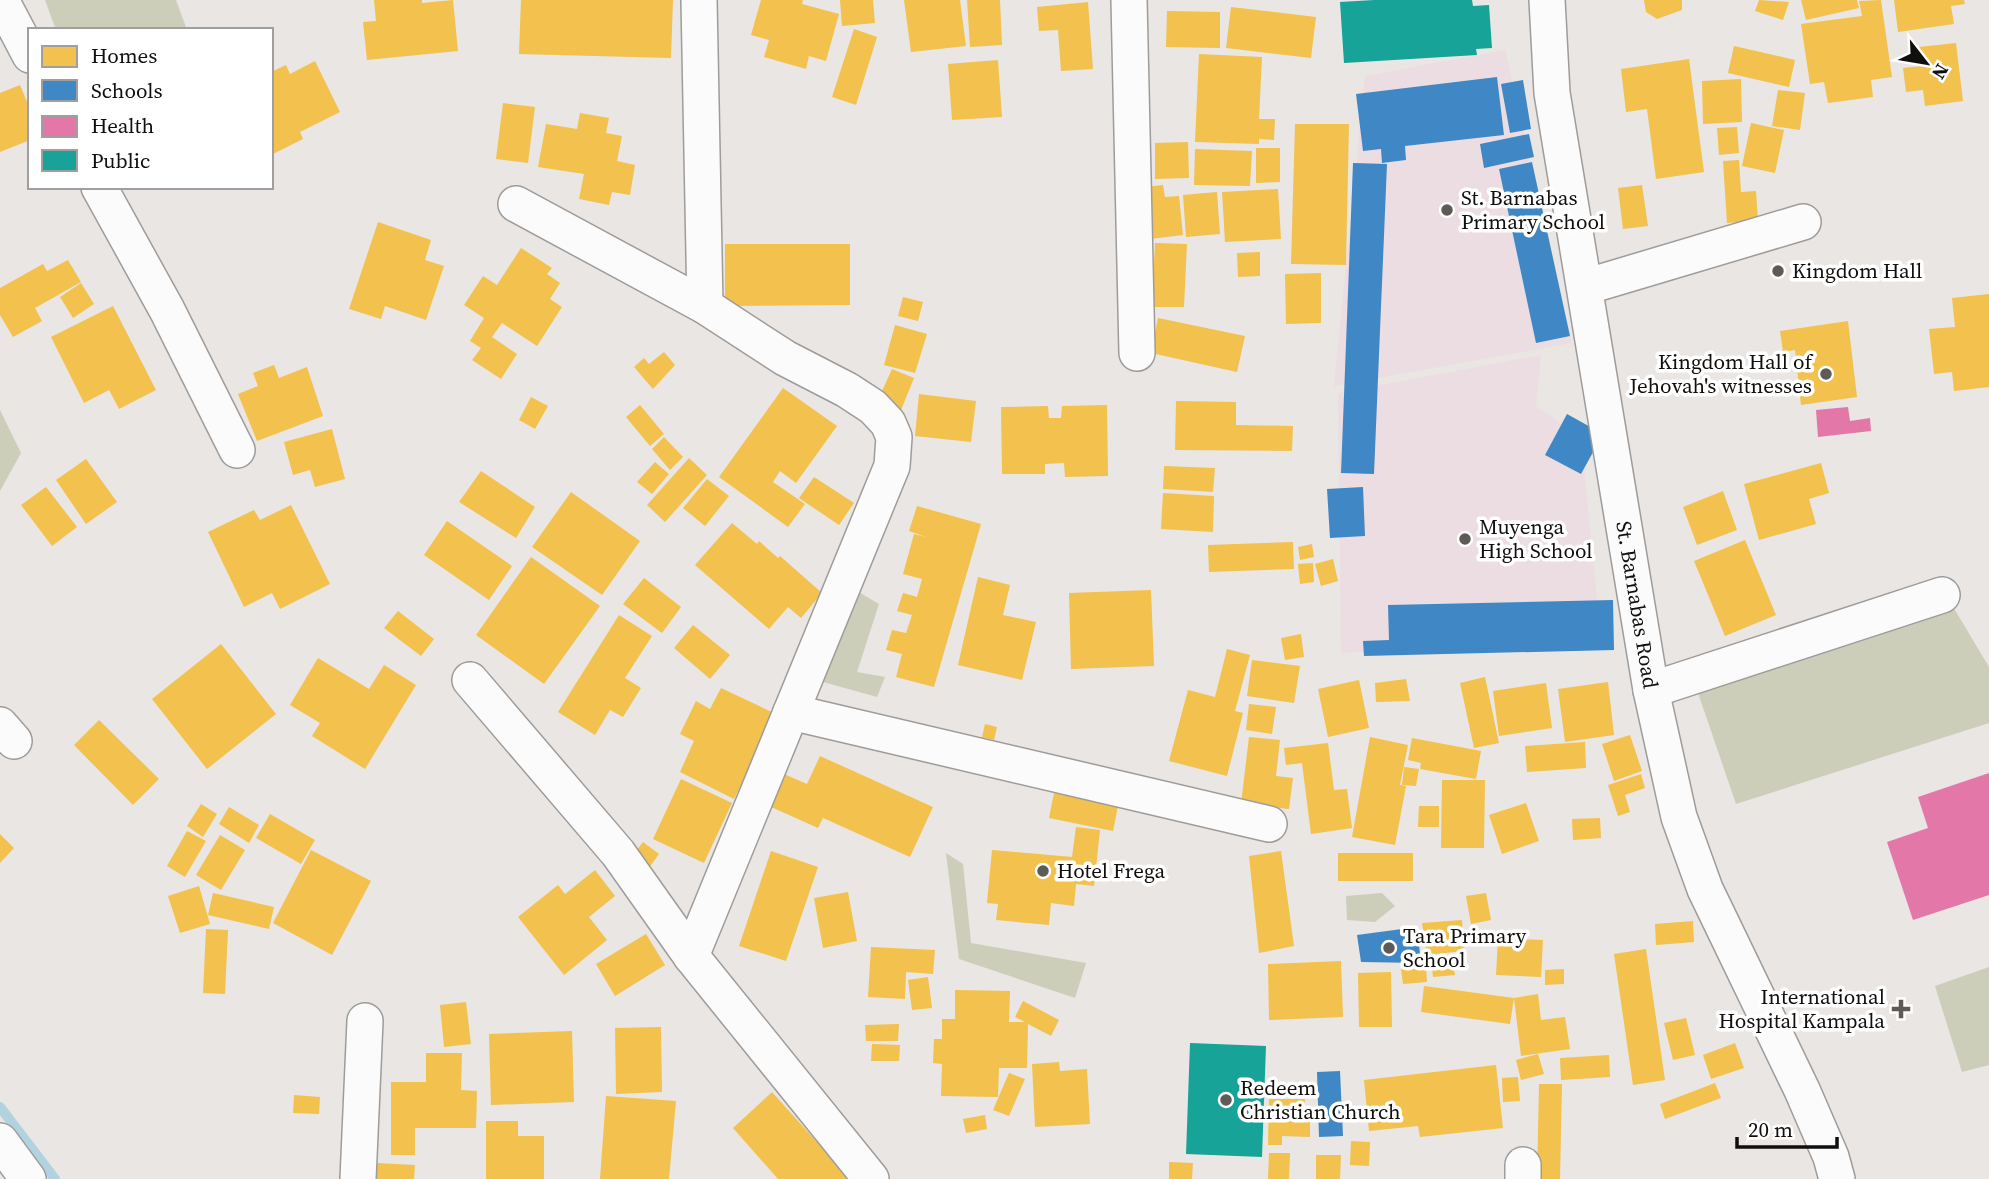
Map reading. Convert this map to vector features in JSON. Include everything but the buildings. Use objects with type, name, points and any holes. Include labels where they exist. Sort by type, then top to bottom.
[{"type":"street","points":[[1,0],[28,51]]},
{"type":"street","points":[[699,0],[705,306]]},
{"type":"street","points":[[1129,0],[1137,353]]},
{"type":"street","name":"St. Barnabas Road","points":[[1547,0],[1552,93],[1651,690],[1679,817],[1705,889],[1802,1090],[1837,1179]]},
{"type":"street","points":[[100,189],[167,310],[237,450]]},
{"type":"street","points":[[516,204],[705,306],[785,358],[847,390],[873,407],[888,423],[894,437],[892,466],[691,956]]},
{"type":"street","points":[[1584,286],[1803,222]]},
{"type":"street","points":[[1651,690],[1942,595]]},
{"type":"street","points":[[471,680],[618,853],[691,956],[871,1179]]},
{"type":"street","points":[[791,712],[1269,824]]},
{"type":"street","points":[[358,1179],[365,1021]]},
{"type":"street","points":[[0,1141],[28,1179]]},
{"type":"shaded area","name":"St. Barnabas Primary School","points":[[1505,50],[1572,343],[1334,386],[1365,76]]},
{"type":"shaded area","name":"Muyenga High School","points":[[1541,355],[1536,406],[1581,438],[1601,640],[1341,653],[1338,393]]},
{"type":"green space","points":[[45,0],[176,0],[186,28],[55,28]]},
{"type":"green space","points":[[0,410],[21,453],[0,491]]},
{"type":"green space","points":[[857,591],[879,604],[857,672],[885,677],[877,697],[823,682]]},
{"type":"green space","points":[[1952,605],[1989,667],[1989,723],[1736,804],[1695,684]]},
{"type":"green space","points":[[946,853],[963,864],[971,943],[1086,963],[1075,998],[959,959]]},
{"type":"green space","points":[[1382,893],[1395,906],[1375,922],[1347,920],[1346,896]]},
{"type":"green space","points":[[1989,967],[1989,1065],[1962,1072],[1935,986]]},
{"type":"waterway","points":[[0,1107],[55,1179]]},
{"type":"place","name":"St. Barnabas Primary School","points":[[1447,210]]},
{"type":"place","name":"Kingdom Hall","points":[[1778,271]]},
{"type":"place","name":"Kingdom Hall of Jehovah's witnesses","points":[[1826,374]]},
{"type":"place","name":"Muyenga High School","points":[[1465,539]]},
{"type":"place","name":"Hotel Frega","points":[[1043,871]]},
{"type":"place","name":"Tara Primary School","points":[[1389,948]]},
{"type":"place","name":"International Hospital Kampala","points":[[1901,1009]]},
{"type":"place","name":"Redeem Christian Church","points":[[1226,1100]]}]
